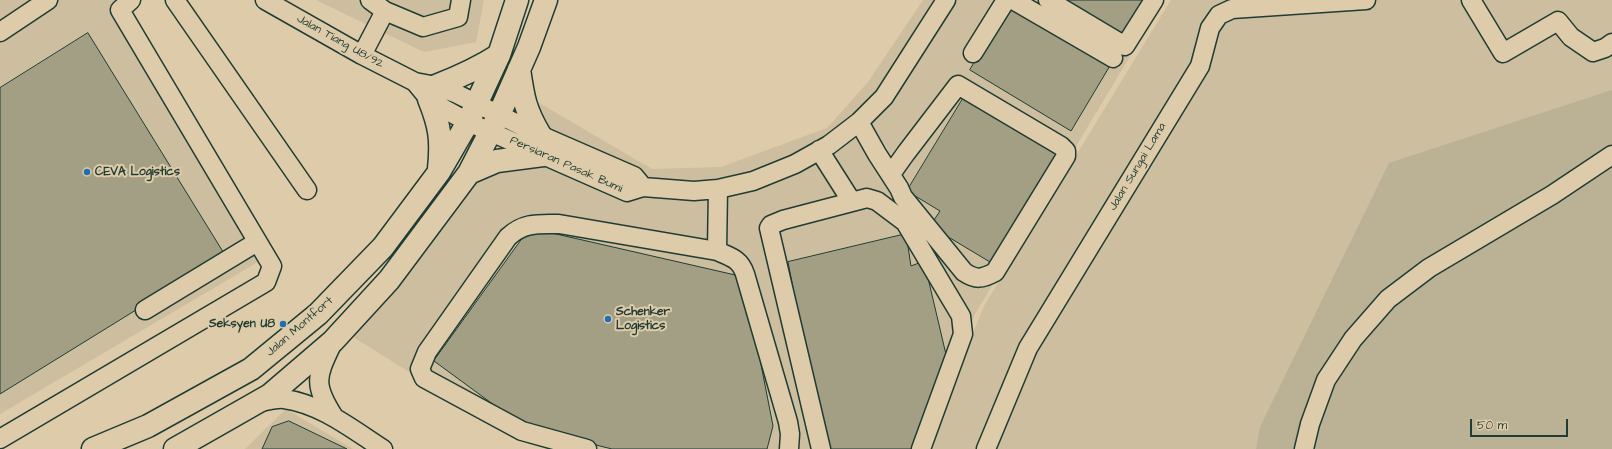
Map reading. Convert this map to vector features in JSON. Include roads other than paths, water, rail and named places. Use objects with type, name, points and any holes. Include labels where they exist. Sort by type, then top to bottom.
[{"type":"main road","name":"Jalan Montfort","points":[[93,449],[148,426],[251,369],[324,309],[383,247],[439,172],[472,114],[499,55],[518,0]]},
{"type":"main road","points":[[175,449],[270,395],[333,341],[390,280],[468,173],[495,124],[519,69],[546,0]]},
{"type":"main road","points":[[439,172],[441,146],[433,92],[499,55]]},
{"type":"main road","points":[[468,173],[542,145],[524,102],[519,69]]},
{"type":"street","points":[[0,32],[48,0]]},
{"type":"street","points":[[0,439],[266,282],[272,266],[120,10],[131,0]]},
{"type":"street","points":[[175,0],[307,190]]},
{"type":"street","points":[[370,0],[385,11],[423,27],[458,17],[461,0]]},
{"type":"street","name":"Persiaran Pasak Bumi","points":[[495,124],[542,145],[627,192],[643,187],[694,191],[718,189],[753,181],[795,164],[819,150],[859,122],[884,97],[946,0]]},
{"type":"street","points":[[973,52],[1006,0]]},
{"type":"street","points":[[1013,0],[1113,58]]},
{"type":"street","points":[[1048,0],[1125,46],[1154,0]]},
{"type":"street","name":"Jalan Sungai Lama","points":[[986,449],[1028,348],[1200,66],[1210,28],[1219,15],[1232,9],[1366,0]]},
{"type":"street","points":[[1471,0],[1503,53],[1558,21],[1571,37],[1593,52],[1605,48],[1612,43]]},
{"type":"street","name":"Jalan Tiang U8/92","points":[[267,1],[362,55],[415,82],[472,114],[495,124]]},
{"type":"street","points":[[362,55],[385,11]]},
{"type":"street","points":[[859,122],[877,154],[891,174],[903,197],[964,272],[972,277],[988,276],[995,272],[1001,264],[1066,156],[1066,151],[1061,146],[958,85],[906,152],[891,174]]},
{"type":"street","points":[[819,150],[852,202]]},
{"type":"street","points":[[1304,449],[1310,424],[1326,380],[1353,339],[1388,299],[1429,268],[1552,195],[1612,155]]},
{"type":"street","points":[[717,251],[718,189]]},
{"type":"street","points":[[821,449],[769,228],[771,225],[783,220],[867,198],[877,202],[905,222],[961,316],[963,334],[921,449]]},
{"type":"street","points":[[587,449],[522,431],[424,378],[420,369],[427,352],[508,237],[516,229],[525,226],[559,224],[717,251],[738,260],[743,266],[788,422],[790,434],[789,449]]},
{"type":"street","points":[[145,310],[257,242]]},
{"type":"street","points":[[333,341],[320,371],[319,384],[323,400],[334,417]]},
{"type":"street","points":[[256,402],[282,399],[302,403],[334,417],[383,449]]},
{"type":"place","name":"CEVA Logistics","points":[[87,172]]},
{"type":"place","name":"Schenker Logistics","points":[[608,319]]},
{"type":"place","name":"Seksyen U8","points":[[283,324]]}]
